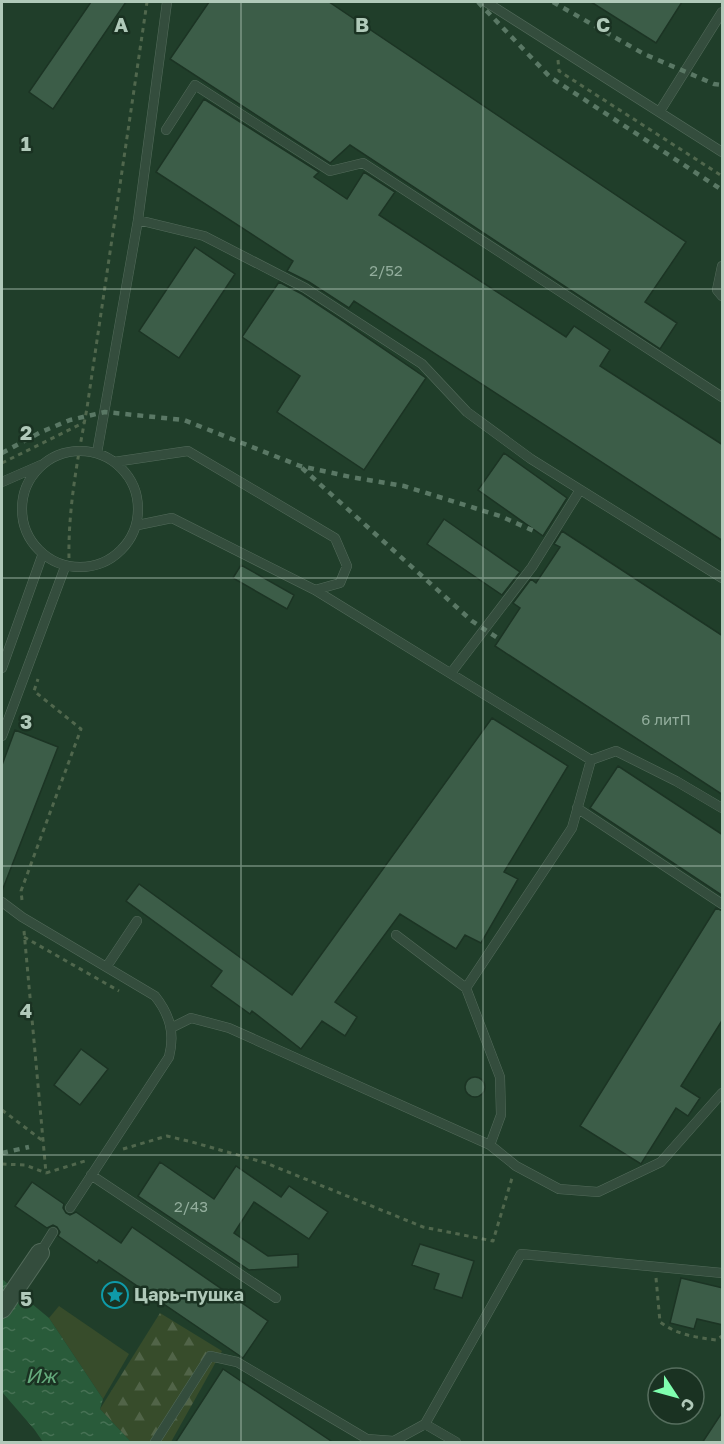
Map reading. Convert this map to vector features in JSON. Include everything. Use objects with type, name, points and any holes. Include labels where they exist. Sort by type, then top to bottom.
[{"type":"street","points":[[2,1310],[40,1253]]},
{"type":"lane","points":[[97,453],[138,220],[167,2]]},
{"type":"lane","points":[[486,2],[723,152]]},
{"type":"lane","points":[[660,111],[723,12]]},
{"type":"lane","points":[[166,130],[195,85],[330,171],[363,163],[723,397]]},
{"type":"lane","points":[[138,220],[204,236],[305,288],[422,364],[467,412],[531,459],[723,578]]},
{"type":"lane","points":[[723,266],[717,290],[723,296]]},
{"type":"lane","points":[[2,482],[41,465],[59,454],[79,450],[97,453],[114,462],[135,486],[138,525],[123,551],[96,567],[67,567],[42,556],[26,536],[21,511],[26,486],[41,465]]},
{"type":"lane","points":[[114,462],[188,451],[335,538],[346,566],[340,583],[315,590]]},
{"type":"lane","points":[[451,673],[532,567],[580,490]]},
{"type":"lane","points":[[138,525],[172,518],[315,590],[591,760]]},
{"type":"lane","points":[[2,668],[42,556]]},
{"type":"lane","points":[[2,736],[67,567]]},
{"type":"lane","points":[[591,760],[616,751],[723,808]]},
{"type":"lane","points":[[466,988],[572,828],[591,760]]},
{"type":"lane","points":[[577,808],[723,904]]},
{"type":"lane","points":[[2,902],[22,917],[155,996],[164,1007],[171,1028],[173,1041],[169,1057],[70,1208]]},
{"type":"lane","points":[[106,966],[137,921]]},
{"type":"lane","points":[[396,935],[466,988],[500,1077],[501,1116],[490,1145]]},
{"type":"lane","points":[[171,1028],[191,1018],[229,1028],[490,1145],[516,1166],[559,1189],[598,1192],[661,1162],[723,1093]]},
{"type":"lane","points":[[91,1175],[276,1298]]},
{"type":"lane","points":[[40,1253],[53,1233]]},
{"type":"lane","points":[[155,1443],[210,1356],[237,1362],[367,1439],[394,1441],[426,1424],[520,1254],[723,1273]]},
{"type":"lane","points":[[426,1424],[456,1443]]},
{"type":"lane","points":[[405,1443],[412,1431]]},
{"type":"path","points":[[67,567],[79,450],[147,2]]},
{"type":"path","points":[[556,46],[559,71],[723,176]]},
{"type":"path","points":[[2,463],[85,422]]},
{"type":"path","points":[[42,669],[34,691],[81,729],[21,891],[46,1173]]},
{"type":"path","points":[[24,937],[127,996]]},
{"type":"path","points":[[2,1110],[43,1142]]},
{"type":"path","points":[[2,1164],[25,1165],[46,1173],[167,1136],[266,1163],[423,1227],[493,1241],[516,1166]]},
{"type":"path","points":[[656,1267],[660,1322],[674,1332],[696,1337],[716,1340],[723,1336]]},
{"type":"green space","points":[[59,1306],[129,1354],[103,1399],[49,1318]]},
{"type":"green space","points":[[160,1313],[222,1351],[171,1442],[131,1442],[100,1409]]},
{"type":"water","name":"Иж","points":[[2,1279],[49,1318],[103,1399],[100,1409],[131,1442],[43,1442],[2,1392]]},
{"type":"building","points":[[91,2],[126,2],[53,109],[29,92]]},
{"type":"building","points":[[209,2],[329,2],[686,242],[645,302],[677,323],[660,349],[350,145],[330,163],[170,59]]},
{"type":"building","points":[[591,2],[682,2],[656,43]]},
{"type":"building","points":[[204,99],[319,172],[314,177],[347,199],[364,172],[395,192],[379,215],[566,337],[574,326],[610,350],[600,366],[723,445],[723,541],[354,301],[349,308],[309,282],[287,271],[293,261],[156,172]]},
{"type":"building","points":[[195,247],[235,274],[179,358],[139,331]]},
{"type":"building","points":[[279,282],[302,294],[426,378],[364,470],[277,412],[300,376],[242,337]]},
{"type":"building","points":[[504,453],[567,498],[543,536],[478,490]]},
{"type":"building","points":[[444,519],[520,572],[502,595],[427,544]]},
{"type":"building","points":[[562,531],[723,636],[723,795],[495,646],[520,608],[513,603],[531,579],[536,583],[560,547],[554,544]]},
{"type":"building","points":[[241,565],[294,595],[287,609],[233,578]]},
{"type":"building","points":[[492,718],[568,766],[504,872],[518,879],[481,943],[465,935],[456,949],[400,914],[335,1002],[357,1017],[345,1036],[322,1021],[301,1049],[252,1011],[250,1014],[211,986],[222,971],[126,901],[139,884],[292,995]]},
{"type":"building","points":[[15,730],[58,747],[2,891],[2,765]]},
{"type":"building","points":[[618,766],[723,835],[723,896],[590,808]]},
{"type":"building","points":[[716,908],[723,911],[723,1019],[681,1086],[700,1098],[688,1116],[676,1108],[641,1164],[580,1126]]},
{"type":"building","points":[[81,1049],[108,1069],[80,1105],[54,1085]]},
{"type":"building","points":[[475,1077],[482,1080],[485,1087],[482,1094],[475,1097],[468,1094],[465,1087],[468,1080]]},
{"type":"building","points":[[160,1162],[214,1199],[236,1166],[281,1197],[289,1186],[328,1212],[309,1239],[254,1202],[234,1233],[268,1256],[298,1254],[298,1267],[249,1270],[138,1196]]},
{"type":"building","points":[[32,1182],[64,1204],[63,1208],[66,1213],[70,1215],[76,1212],[121,1243],[132,1227],[268,1321],[243,1358],[99,1260],[97,1263],[58,1236],[60,1232],[57,1227],[53,1225],[47,1228],[15,1206]]},
{"type":"building","points":[[420,1244],[474,1261],[462,1298],[434,1289],[439,1274],[412,1265]]},
{"type":"building","points":[[681,1278],[723,1288],[723,1325],[697,1319],[694,1329],[670,1323]]},
{"type":"building","points":[[223,1369],[334,1443],[175,1443]]},
{"type":"building","points":[[723,1411],[723,1443],[702,1443]]},
{"type":"railway","points":[[478,2],[550,77],[722,190]]},
{"type":"railway","points":[[553,2],[644,54],[714,84],[722,85]]},
{"type":"railway","points":[[2,453],[41,432],[70,420],[105,412],[184,420],[300,466],[404,486],[500,516],[534,531]]},
{"type":"railway","points":[[302,468],[472,621],[499,639]]},
{"type":"railway","points":[[2,1153],[29,1147]]},
{"type":"place","name":"Царь-пушка","points":[[115,1295]]}]
